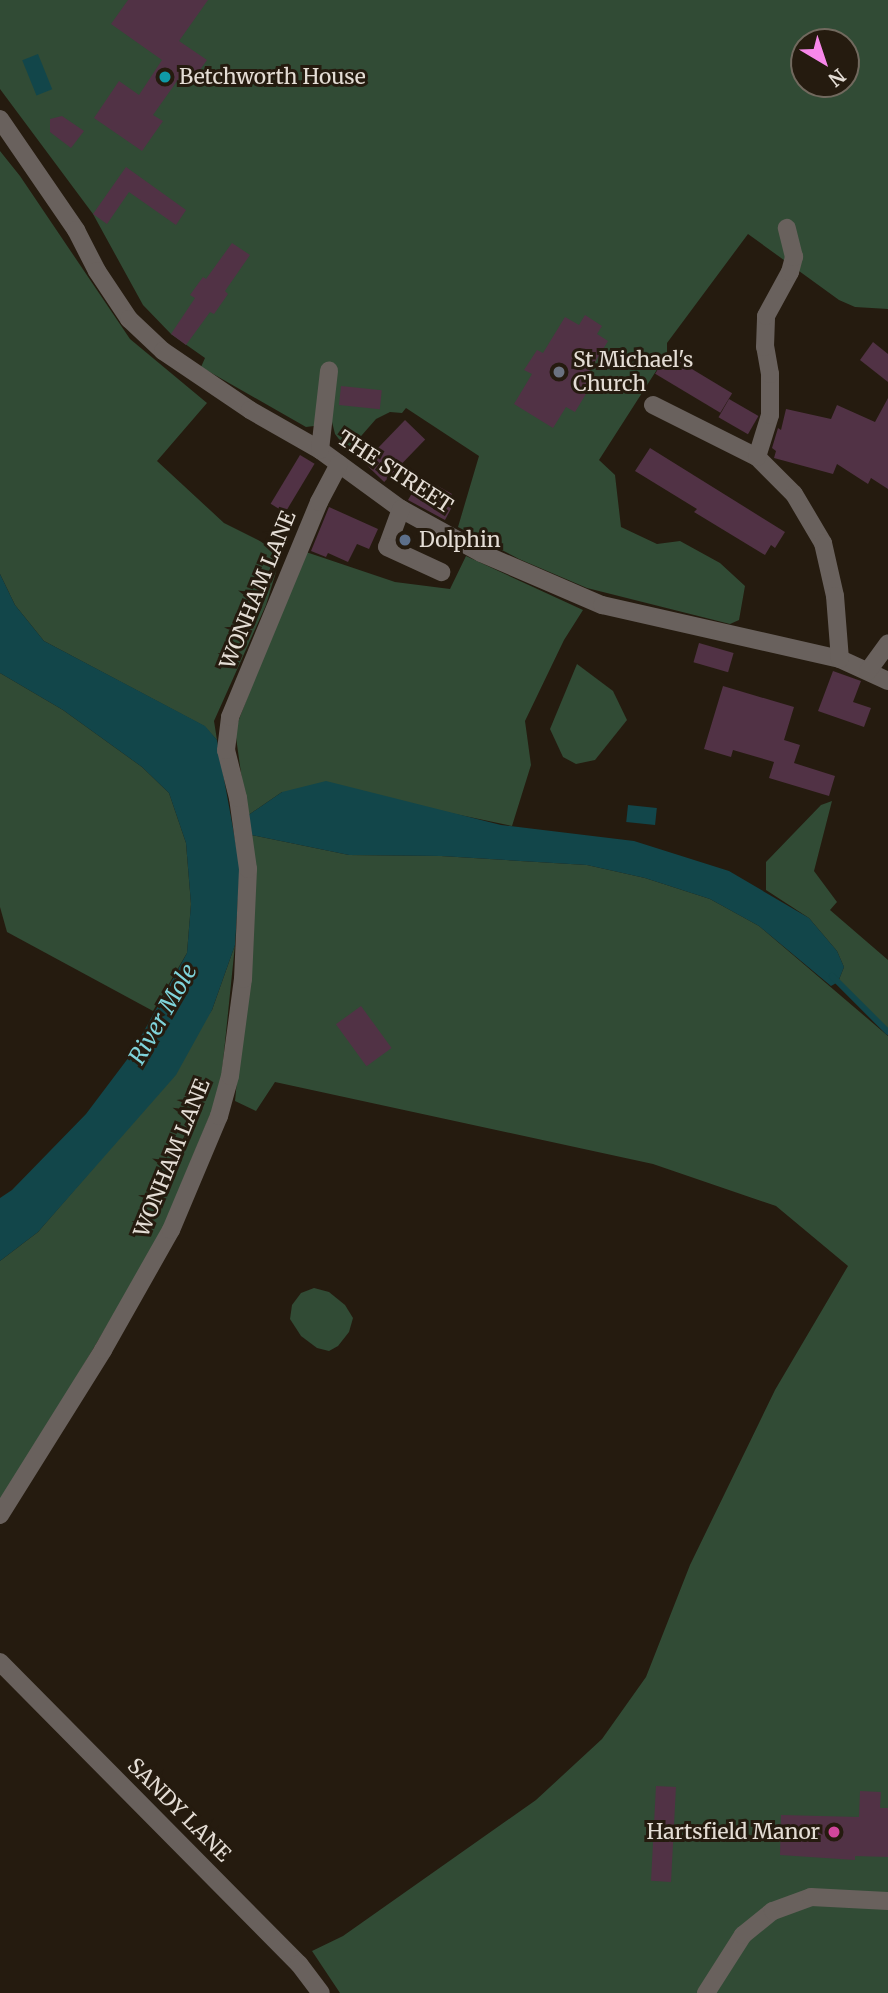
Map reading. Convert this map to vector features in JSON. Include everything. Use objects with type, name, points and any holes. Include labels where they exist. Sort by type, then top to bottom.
[{"type":"street","name":"THE STREET","points":[[0,119],[76,230],[97,271],[130,319],[174,359],[250,410],[320,450],[401,509],[481,553],[603,604],[840,659],[888,681]]},
{"type":"street","points":[[757,457],[770,415],[770,374],[765,347],[766,316],[790,272],[794,257],[787,228]]},
{"type":"street","points":[[320,450],[329,371]]},
{"type":"street","points":[[653,405],[757,457],[794,494],[823,543],[835,596],[840,659]]},
{"type":"street","name":"WONHAM LANE","points":[[0,1515],[103,1350],[171,1230],[219,1116],[230,1076],[243,979],[248,869],[238,797],[226,750],[230,718],[319,502],[340,464]]},
{"type":"street","points":[[401,509],[387,547],[441,572]]},
{"type":"street","points":[[868,671],[888,643]]},
{"type":"street","name":"SANDY LANE","points":[[0,1662],[299,1964],[321,1993]]},
{"type":"street","points":[[706,1993],[743,1935],[773,1911],[811,1897],[888,1901]]},
{"type":"green space","points":[[0,0],[888,0],[888,309],[855,307],[839,300],[748,234],[667,343],[667,354],[599,460],[615,475],[621,527],[657,544],[680,541],[720,563],[745,586],[739,620],[730,624],[587,588],[519,559],[458,527],[479,456],[406,408],[402,413],[390,412],[376,419],[348,451],[335,434],[331,418],[317,419],[314,426],[306,427],[201,367],[205,358],[171,334],[143,305],[93,214],[0,89]]},
{"type":"green space","points":[[0,151],[20,176],[130,339],[207,403],[157,461],[224,523],[282,552],[266,605],[214,721],[217,740],[204,726],[44,641],[15,605],[0,574]]},
{"type":"green space","points":[[306,552],[395,582],[450,589],[466,556],[583,610],[564,640],[525,721],[531,765],[512,826],[422,807],[282,792],[247,816],[235,730],[276,621]]},
{"type":"green space","points":[[577,664],[613,691],[627,720],[595,760],[576,764],[563,757],[550,729]]},
{"type":"green space","points":[[0,673],[63,710],[142,767],[169,793],[186,843],[191,904],[187,953],[153,1011],[7,932],[0,907]]},
{"type":"green space","points":[[832,801],[814,871],[837,902],[830,910],[888,960],[888,1032],[838,982],[844,967],[837,951],[809,918],[766,890],[766,862],[821,805]]},
{"type":"green space","points":[[251,835],[349,855],[441,856],[587,865],[645,878],[710,899],[759,926],[888,1036],[888,1993],[340,1993],[312,1951],[343,1936],[536,1800],[602,1739],[646,1677],[690,1565],[775,1390],[848,1266],[776,1206],[653,1164],[275,1082],[256,1111],[235,1101]]},
{"type":"green space","points":[[235,945],[220,1091],[158,1240],[0,1505],[0,1261],[38,1232],[96,1165],[212,1010]]},
{"type":"green space","points":[[314,1288],[329,1292],[345,1305],[353,1318],[349,1332],[338,1346],[329,1351],[317,1348],[301,1336],[290,1319],[292,1305],[301,1293]]},
{"type":"water","points":[[38,54],[52,89],[36,96],[22,60]]},
{"type":"water","name":"River Mole","points":[[0,574],[15,605],[44,641],[205,726],[217,740],[240,867],[235,945],[212,1010],[176,1075],[38,1232],[0,1261],[0,1198],[12,1190],[86,1114],[132,1053],[187,953],[191,904],[186,843],[169,793],[142,767],[63,710],[0,673]]},
{"type":"water","points":[[326,781],[501,825],[634,841],[729,871],[809,918],[837,951],[844,967],[838,982],[831,986],[759,926],[710,899],[645,878],[587,865],[441,856],[349,855],[251,835],[247,816],[282,792]]},
{"type":"water","points":[[628,805],[657,808],[655,825],[626,822]]},
{"type":"building","name":"Betchworth House","points":[[128,0],[208,0],[179,41],[207,60],[192,81],[182,74],[153,115],[163,121],[142,151],[94,118],[119,81],[139,95],[162,60],[111,24]]},
{"type":"building","points":[[62,116],[84,131],[71,148],[50,132],[50,119]]},
{"type":"building","points":[[126,167],[186,210],[176,225],[129,192],[107,224],[93,214]]},
{"type":"building","points":[[232,243],[250,255],[225,291],[228,294],[214,314],[210,312],[186,345],[171,334],[195,298],[190,295],[203,277],[206,279]]},
{"type":"building","name":"St Michael's Church","points":[[585,315],[602,326],[597,334],[608,341],[584,380],[592,384],[575,412],[566,407],[553,428],[514,404],[532,374],[524,370],[537,350],[543,353],[565,317],[579,325]]},
{"type":"building","points":[[873,342],[888,354],[888,382],[860,360]]},
{"type":"building","points":[[667,354],[732,393],[720,413],[655,374]]},
{"type":"building","points":[[341,386],[382,390],[380,409],[339,405]]},
{"type":"building","points":[[888,398],[888,489],[871,478],[868,484],[837,464],[833,474],[774,458],[776,451],[772,448],[778,428],[781,430],[786,409],[831,419],[837,405],[875,422]]},
{"type":"building","points":[[729,399],[758,416],[748,434],[718,417]]},
{"type":"building","points":[[405,420],[425,439],[384,482],[364,462]]},
{"type":"building","points":[[650,448],[785,532],[775,548],[771,545],[765,555],[694,512],[697,509],[635,471]]},
{"type":"building","points":[[300,455],[315,464],[285,513],[271,504]]},
{"type":"building","points":[[436,485],[452,494],[447,502],[453,505],[445,520],[408,500],[415,488],[430,497]]},
{"type":"building","points":[[329,507],[378,529],[369,549],[357,544],[348,562],[328,553],[326,557],[311,551]]},
{"type":"building","points":[[699,643],[734,653],[728,672],[693,662]]},
{"type":"building","points":[[833,671],[861,681],[853,702],[871,708],[864,727],[818,711]]},
{"type":"building","points":[[723,686],[794,707],[784,740],[800,745],[794,763],[835,776],[829,796],[769,778],[774,762],[733,750],[731,757],[704,749]]},
{"type":"building","points":[[361,1006],[392,1048],[366,1066],[336,1024]]},
{"type":"building","points":[[656,1786],[676,1787],[671,1882],[651,1881]]},
{"type":"building","name":"Hartsfield Manor","points":[[860,1791],[881,1792],[880,1808],[888,1808],[888,1857],[855,1856],[855,1860],[780,1855],[781,1815],[859,1817]]},
{"type":"waterway","points":[[832,976],[888,1032]]},
{"type":"place","name":"Betchworth House","points":[[165,77]]},
{"type":"place","name":"St Michael's Church","points":[[559,372]]},
{"type":"place","name":"Dolphin","points":[[405,540]]},
{"type":"place","name":"Hartsfield Manor","points":[[834,1832]]}]
